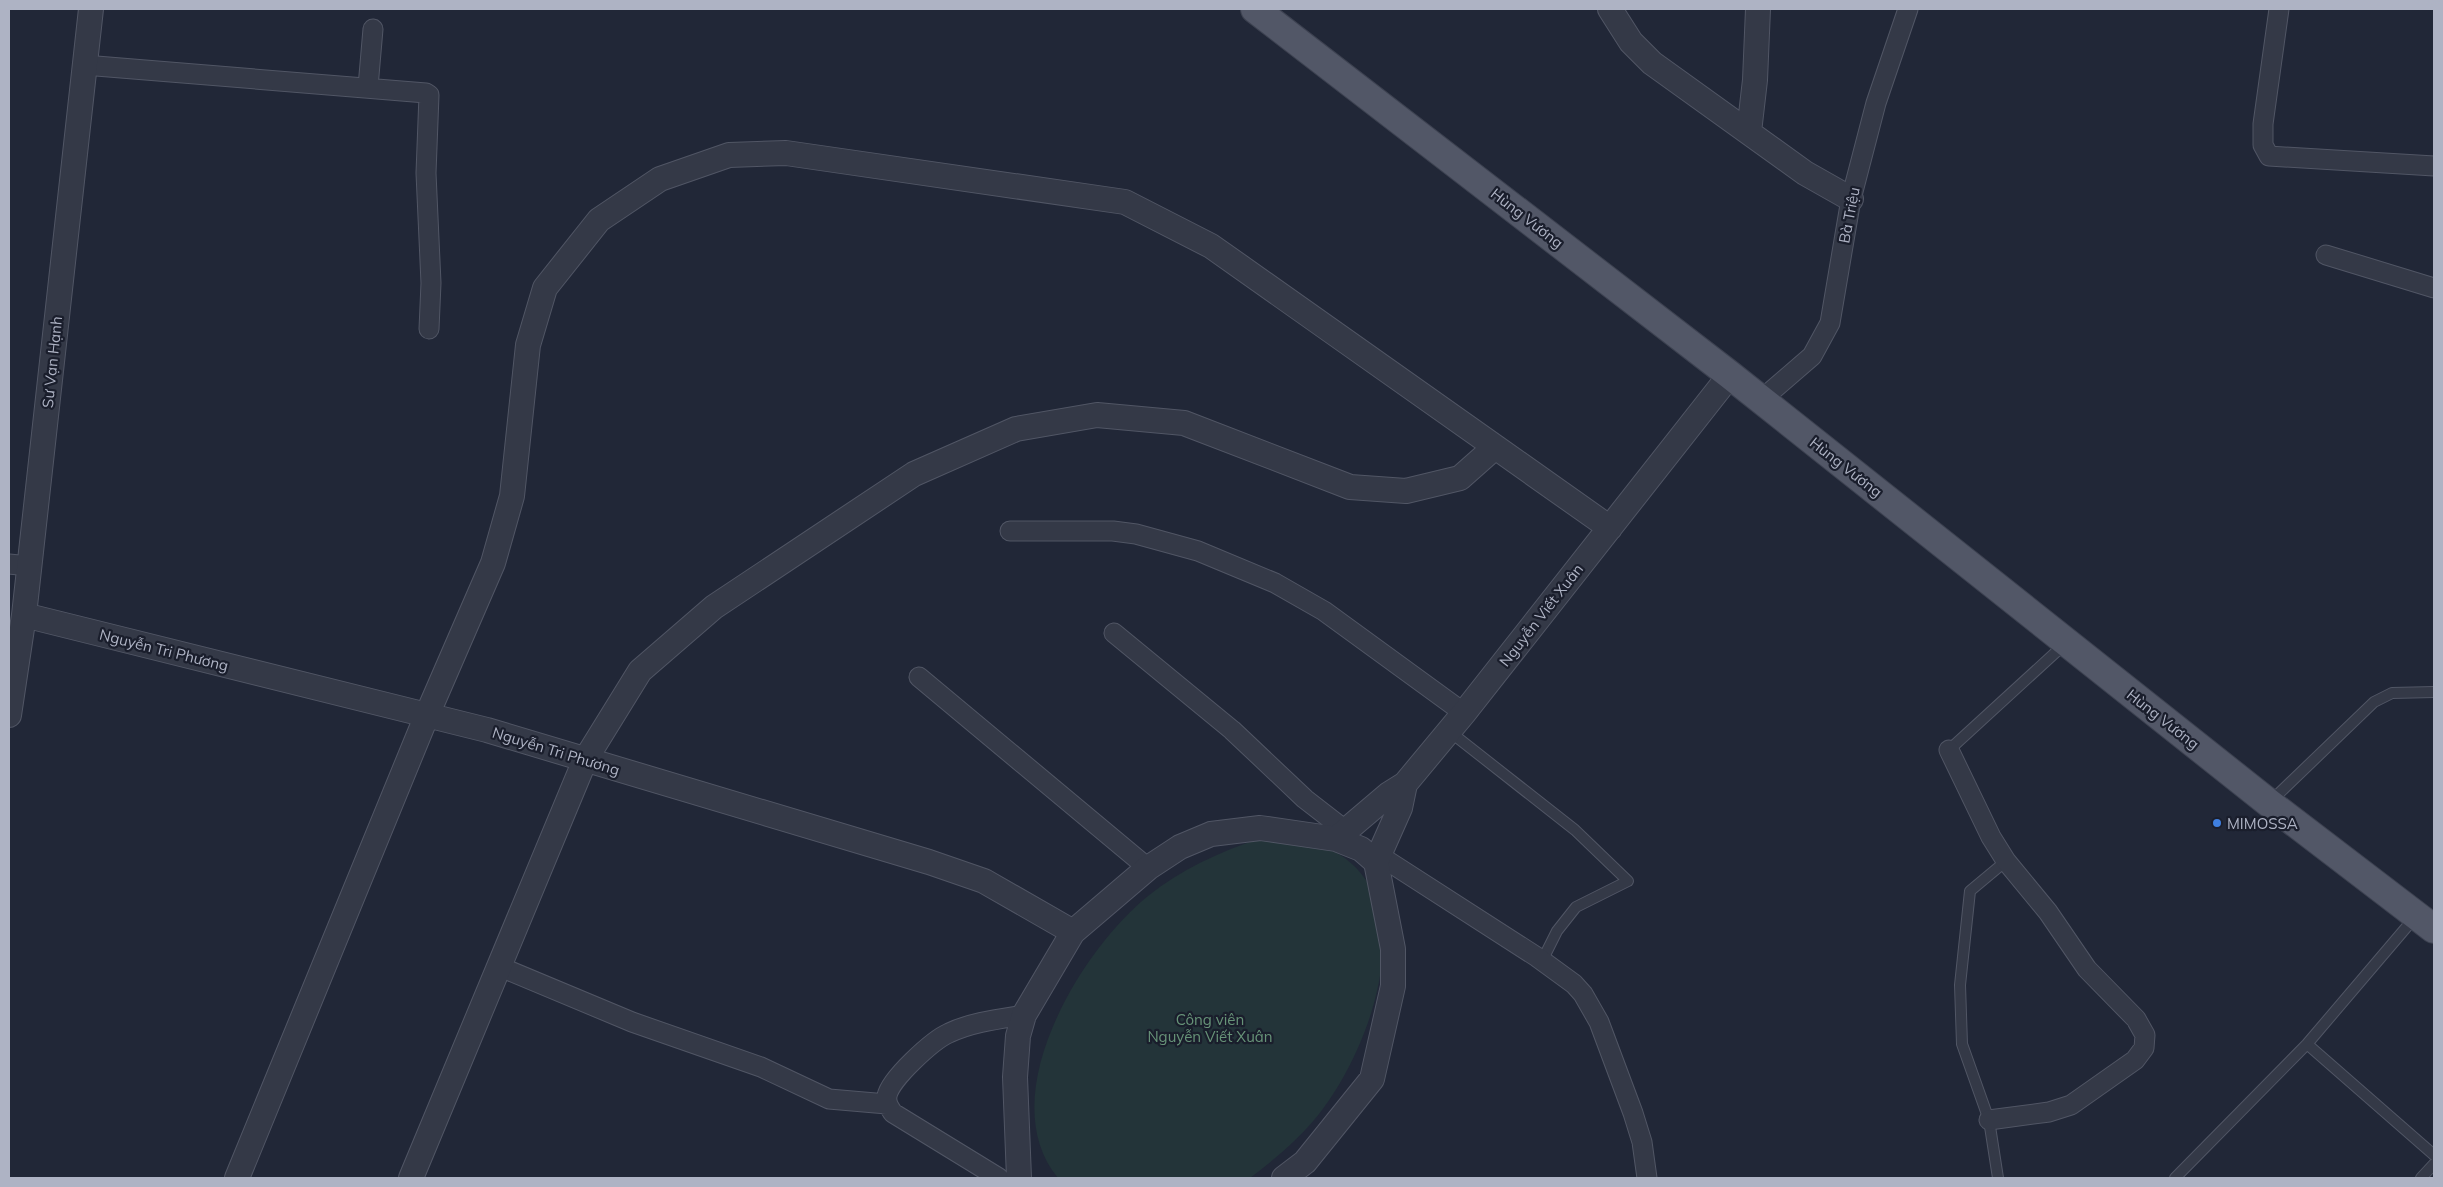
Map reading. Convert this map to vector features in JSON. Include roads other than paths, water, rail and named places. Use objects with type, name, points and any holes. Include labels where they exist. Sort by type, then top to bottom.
[{"type":"main road","name":"Hùng Vương","points":[[1255,9],[1730,375],[2269,803],[2425,923]]},
{"type":"street","name":"Sư Vạn Hạnh","points":[[9,715],[14,647],[24,615],[19,565],[91,9]]},
{"type":"street","points":[[1610,9],[1631,42],[1652,63],[1804,173],[1851,200]]},
{"type":"street","points":[[1749,132],[1755,80],[1758,9]]},
{"type":"street","name":"Bà Triệu","points":[[1760,400],[1812,356],[1830,324],[1851,200],[1876,103],[1908,9]]},
{"type":"street","points":[[2280,9],[2263,124],[2263,145],[2268,156],[2434,166]]},
{"type":"street","points":[[368,88],[373,29]]},
{"type":"street","points":[[84,66],[426,92],[429,95],[426,173],[430,239],[429,329]]},
{"type":"street","points":[[237,1178],[427,715],[493,563],[512,496],[528,345],[545,288],[599,220],[660,179],[729,155],[786,153],[1125,202],[1211,246],[1610,528]]},
{"type":"street","points":[[2326,255],[2434,288]]},
{"type":"street","name":"Nguyễn Viết Xuân","points":[[1340,834],[1389,794],[1405,784],[1457,722],[1730,375]]},
{"type":"street","points":[[411,1178],[584,760],[640,671],[714,607],[914,474],[1016,429],[1097,415],[1184,423],[1350,487],[1406,491],[1460,478],[1495,447]]},
{"type":"street","points":[[1010,531],[1114,531],[1136,534],[1198,551],[1275,583],[1324,611],[1457,722]]},
{"type":"street","name":"Nguyễn Tri Phương","points":[[24,615],[530,742],[584,760],[960,872],[984,881],[1073,932]]},
{"type":"street","points":[[1114,633],[1232,730],[1306,799],[1340,834],[1361,849],[1542,961],[1574,984],[1591,1006],[1614,1059],[1642,1142],[1647,1178]]},
{"type":"street","points":[[919,677],[1148,868]]},
{"type":"street","points":[[1950,750],[1980,816],[2006,861],[2048,912],[2087,969],[2136,1019],[2145,1035],[2144,1048],[2136,1060],[2071,1105],[2049,1112],[1989,1120]]},
{"type":"street","points":[[1284,1178],[1305,1162],[1372,1079],[1393,986],[1393,949],[1378,859],[1400,808],[1405,784]]},
{"type":"street","points":[[1019,1178],[1015,1077],[1018,1036],[1024,1015],[1073,932],[1148,868],[1180,847],[1211,834],[1260,828],[1340,834]]},
{"type":"street","points":[[498,966],[632,1022],[761,1066],[830,1100],[887,1104]]},
{"type":"street","points":[[999,1178],[893,1113],[887,1104],[887,1095],[899,1076],[947,1033],[968,1025],[1024,1015]]},
{"type":"lane","points":[[1950,750],[2067,642]]},
{"type":"lane","points":[[2269,803],[2374,702],[2392,693],[2434,692]]},
{"type":"lane","points":[[1457,722],[1628,881],[1576,907],[1557,931],[1542,961]]},
{"type":"lane","points":[[1998,1178],[1989,1120],[1962,1044],[1960,985],[1970,891],[2006,861]]},
{"type":"lane","points":[[2175,1178],[2425,923]]},
{"type":"lane","points":[[2307,1044],[2434,1155]]},
{"type":"lane","points":[[2421,1178],[2434,1164]]},
{"type":"place","name":"MIMOSSA","points":[[2217,823]]},
{"type":"park label","name":"Công viên Nguyễn Viết Xuân","points":[[1210,1028]]}]
